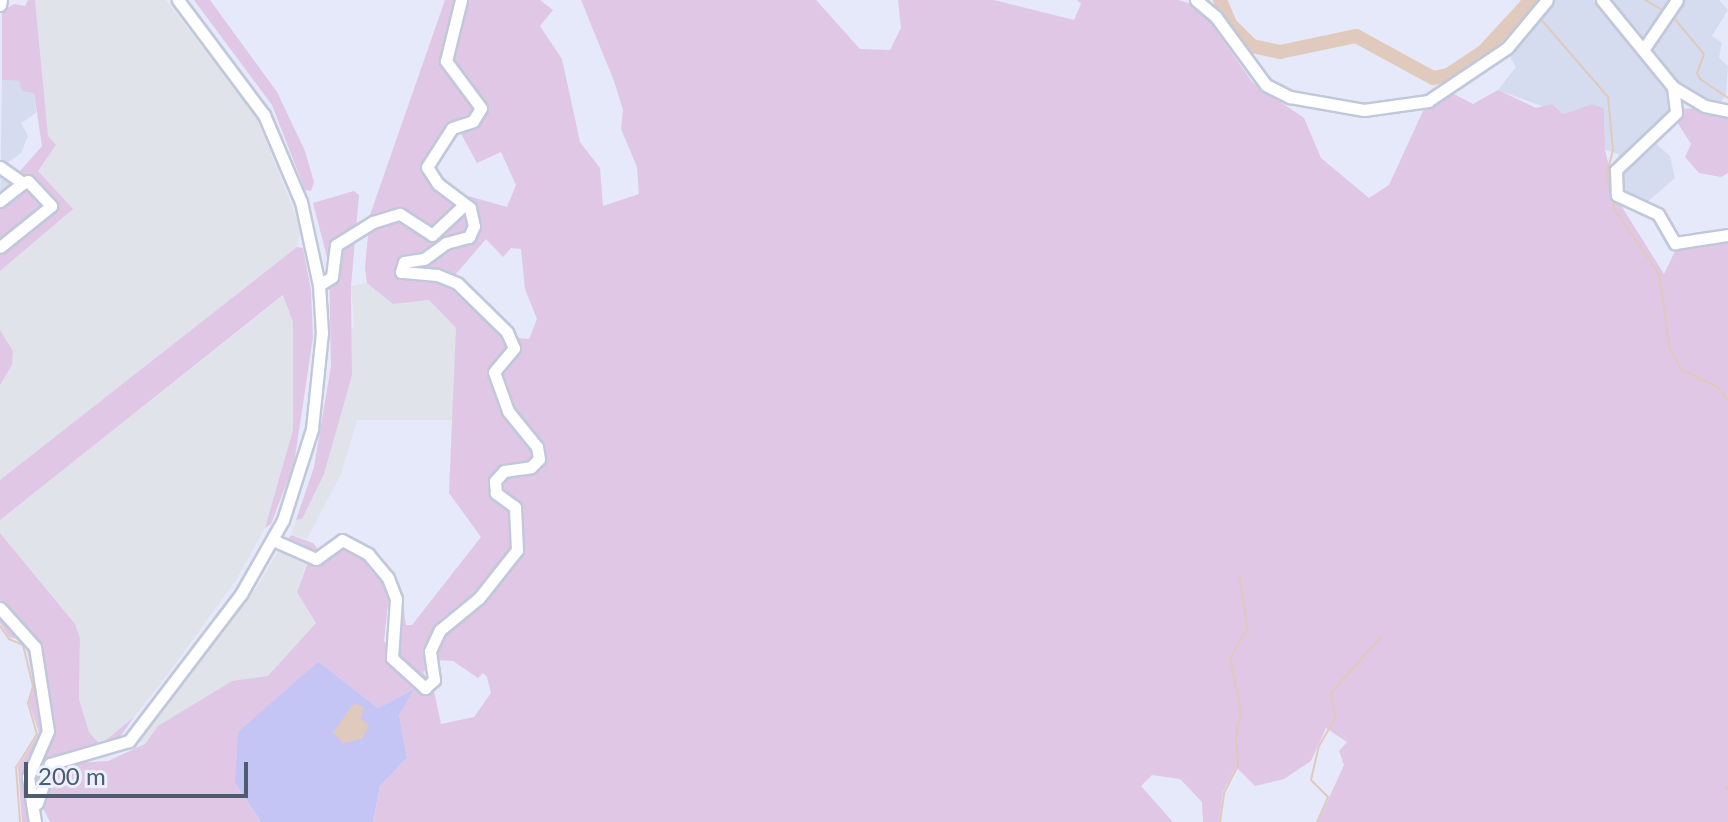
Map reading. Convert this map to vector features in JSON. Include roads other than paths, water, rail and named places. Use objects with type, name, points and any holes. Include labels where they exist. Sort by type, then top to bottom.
[{"type":"street","points":[[32,804],[37,803],[50,764],[75,754],[118,748],[241,594],[273,540],[312,429],[321,357],[319,285],[301,202],[278,143],[248,88],[178,0]]},
{"type":"street","points":[[273,540],[316,559],[342,540],[368,554],[388,578],[396,599],[392,658],[425,688],[434,680],[430,651],[440,630],[479,598],[514,556],[515,507],[496,493],[495,481],[504,471],[531,467],[539,459],[537,447],[508,411],[494,372],[514,348],[507,332],[457,283],[437,275],[401,272],[404,262],[424,259],[446,243],[469,237],[473,215],[430,176],[427,167],[452,128],[473,121],[481,108],[446,61],[461,0]]},
{"type":"street","points":[[1196,0],[1216,17],[1266,85],[1290,97],[1364,110],[1428,101],[1507,48],[1547,0]]},
{"type":"street","points":[[1602,0],[1673,87],[1705,106],[1728,111]]},
{"type":"street","points":[[1643,50],[1677,0]]},
{"type":"street","points":[[1673,87],[1672,121],[1616,170],[1617,195],[1658,214],[1675,243],[1728,235]]},
{"type":"street","points":[[0,167],[23,183]]},
{"type":"street","points":[[0,201],[28,181],[51,210],[0,247]]},
{"type":"street","points":[[319,285],[332,277],[336,245],[350,234],[373,222],[400,214],[432,235],[464,205]]},
{"type":"street","points":[[0,608],[35,647],[48,731],[28,777],[35,822]]},
{"type":"waterway","points":[[1220,0],[1230,24],[1252,46],[1280,52],[1356,36],[1433,78],[1448,75],[1483,52],[1531,0]]},
{"type":"waterway","points":[[1645,0],[1664,11]]},
{"type":"waterway","points":[[1539,17],[1608,97],[1613,150],[1607,173],[1615,210],[1659,274],[1670,350],[1682,370],[1717,387],[1728,400]]},
{"type":"waterway","points":[[1673,17],[1704,54],[1697,73],[1700,79],[1728,98]]},
{"type":"waterway","points":[[1220,822],[1224,793],[1238,765],[1236,735],[1241,711],[1230,658],[1247,630],[1240,576]]},
{"type":"waterway","points":[[0,626],[9,639],[23,645],[33,686],[28,703],[37,734],[16,767],[20,822]]},
{"type":"waterway","points":[[1317,822],[1328,797],[1311,780],[1319,746],[1335,718],[1331,693],[1380,638]]},
{"type":"waterway","points":[[1726,787],[1728,791]]}]
